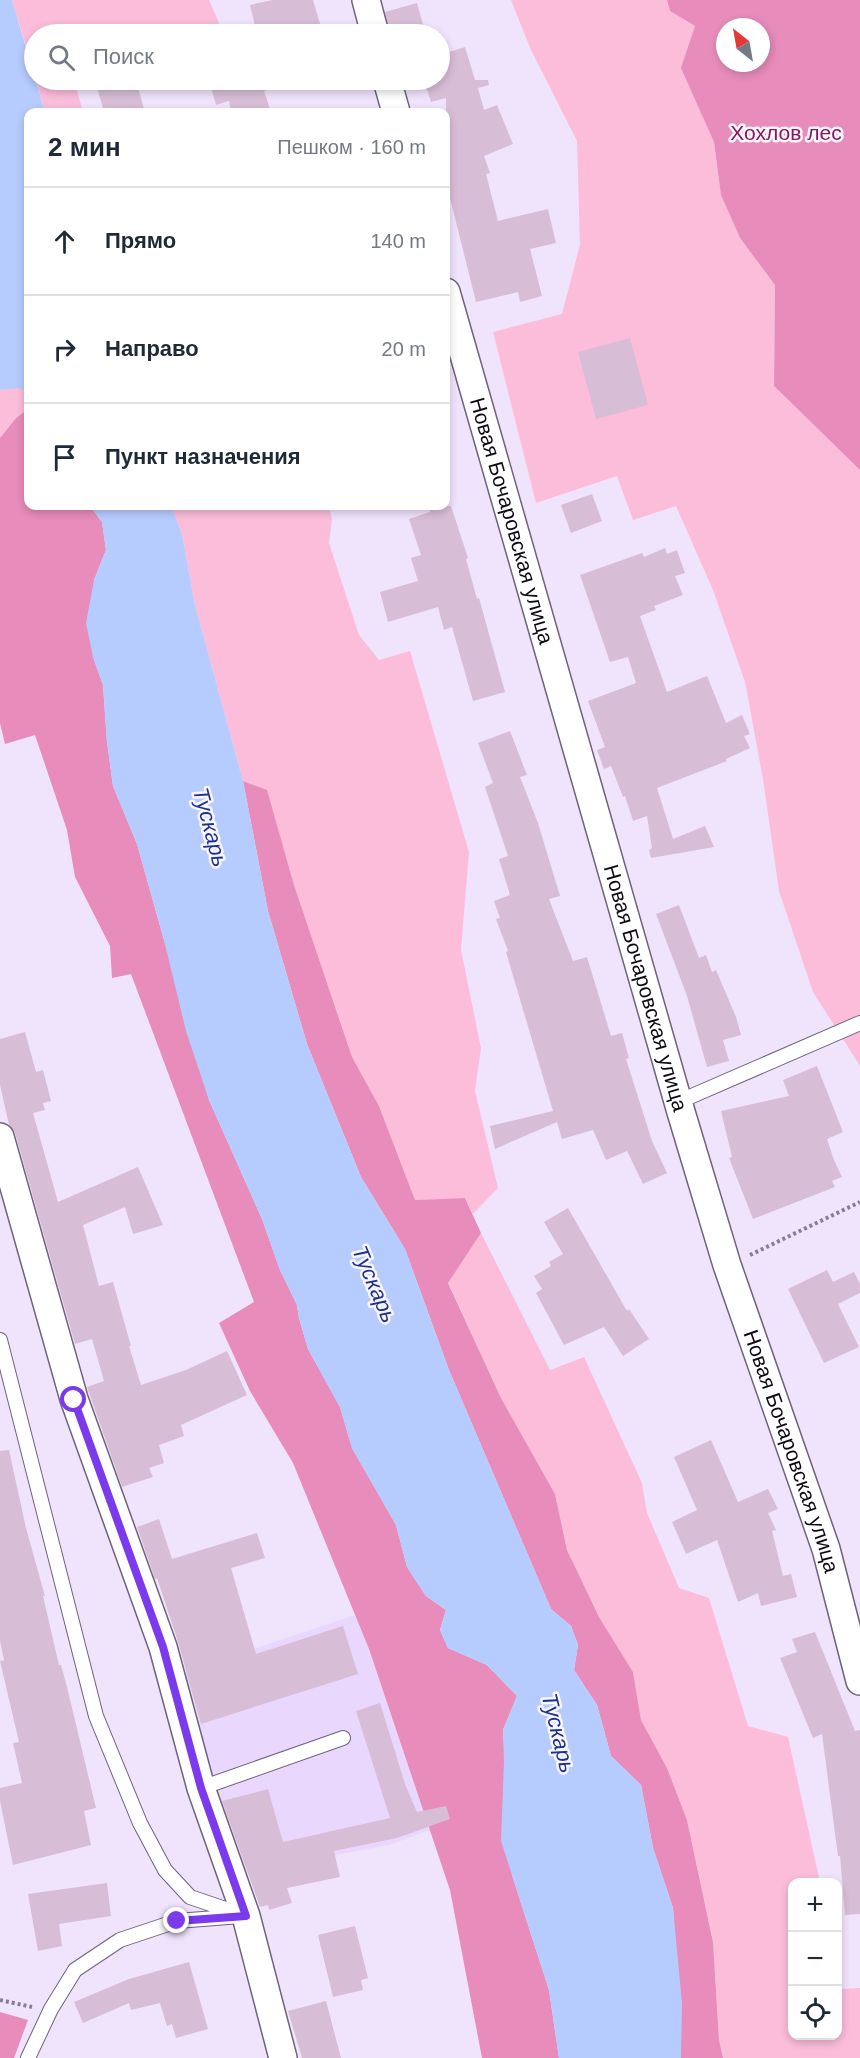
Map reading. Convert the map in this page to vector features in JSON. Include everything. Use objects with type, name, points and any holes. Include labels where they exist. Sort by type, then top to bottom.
[{"type":"street","points":[[366,0],[372,24]]},
{"type":"street","points":[[390,90],[395,108]]},
{"type":"street","name":"Новая Бочаровская улица","points":[[450,306],[678,1102],[727,1265],[826,1549],[860,1681]]},
{"type":"street","points":[[0,1137],[74,1400],[163,1647],[201,1788],[246,1916],[283,2058]]},
{"type":"lane","points":[[678,1102],[860,1023]]},
{"type":"lane","points":[[0,1340],[96,1716],[140,1823],[165,1870],[190,1897],[246,1916]]},
{"type":"lane","points":[[201,1788],[343,1738]]},
{"type":"lane","points":[[28,2058],[51,2009],[75,1970],[120,1940],[177,1921],[246,1916]]},
{"type":"path","points":[[727,1265],[860,1202]]},
{"type":"path","points":[[0,2000],[30,2006]]},
{"type":"shaded area","points":[[12,0],[209,0],[219,24],[24,24],[24,39]]},
{"type":"shaded area","points":[[511,0],[667,0],[670,11],[695,26],[682,68],[714,142],[721,195],[740,238],[775,285],[774,386],[860,470],[860,1066],[813,992],[779,891],[763,779],[745,682],[713,590],[676,506],[633,520],[617,476],[536,503],[493,332],[562,314],[580,245],[577,141],[531,50]]},
{"type":"shaded area","points":[[39,90],[77,90],[82,108],[44,108]]},
{"type":"shaded area","points":[[20,387],[24,390],[24,412],[16,418],[0,438],[0,390]]},
{"type":"shaded area","points":[[173,510],[330,510],[332,520],[329,543],[359,635],[379,660],[410,651],[469,852],[461,950],[481,1048],[475,1091],[498,1188],[473,1214],[465,1198],[415,1200],[379,1106],[352,1057],[294,885],[267,791],[243,781],[195,605],[182,534]]},
{"type":"shaded area","points":[[481,1233],[550,1370],[584,1357],[642,1483],[647,1513],[679,1588],[709,1598],[748,1726],[788,1737],[819,1878],[788,1878],[788,2040],[842,2040],[842,1989],[860,1988],[860,2058],[723,2058],[719,2040],[713,1941],[687,1820],[667,1768],[641,1720],[633,1672],[599,1617],[567,1550],[555,1494],[501,1398],[448,1282]]},
{"type":"shaded area","points":[[355,1615],[369,1649],[430,1830],[389,1845],[239,1873],[239,1864],[222,1802],[215,1802],[178,1674]]},
{"type":"green space","name":"Хохлов лес","points":[[667,0],[860,0],[860,470],[774,386],[775,285],[740,238],[721,195],[714,142],[681,68],[695,26],[670,11]]},
{"type":"green space","points":[[24,412],[24,510],[93,510],[102,522],[106,550],[94,580],[93,657],[103,685],[113,786],[137,844],[209,1100],[262,1219],[280,1270],[297,1305],[308,1349],[340,1407],[352,1448],[396,1525],[407,1567],[426,1596],[446,1610],[440,1630],[448,1648],[487,1665],[517,1696],[503,1730],[512,1875],[549,1990],[559,2058],[482,2058],[450,1890],[369,1649],[293,1463],[250,1391],[219,1323],[254,1302],[131,974],[112,978],[110,946],[75,877],[67,830],[35,735],[5,744],[0,723],[0,438],[16,418]]},
{"type":"green space","points":[[243,781],[267,790],[294,885],[352,1057],[379,1106],[415,1200],[465,1198],[481,1233],[448,1283],[501,1398],[555,1494],[567,1550],[599,1617],[633,1672],[641,1720],[667,1768],[687,1820],[713,1942],[719,2040],[723,2058],[681,2058],[673,1908],[653,1848],[641,1785],[611,1756],[597,1705],[574,1670],[578,1645],[571,1626],[551,1609],[449,1370],[405,1249],[361,1177],[307,1044],[268,911]]},
{"type":"green space","points":[[0,2012],[28,2020],[14,2058],[0,2058]]},
{"type":"water","points":[[0,0],[12,0],[24,41],[24,90],[39,90],[44,108],[24,108],[24,390],[20,388],[0,390]]},
{"type":"water","name":"Тускарь","points":[[93,510],[173,510],[182,534],[195,605],[243,781],[268,911],[307,1044],[361,1177],[405,1249],[449,1370],[551,1609],[571,1626],[578,1645],[574,1670],[597,1705],[611,1756],[641,1785],[653,1848],[673,1908],[682,2003],[681,2058],[559,2058],[549,1990],[501,1841],[503,1730],[517,1696],[487,1665],[448,1648],[440,1630],[446,1610],[426,1596],[407,1567],[396,1525],[352,1448],[340,1407],[308,1349],[297,1305],[280,1270],[262,1219],[209,1100],[186,1031],[163,936],[137,844],[113,786],[103,685],[93,657],[86,623],[94,580],[106,550],[102,522]]},
{"type":"building","points":[[272,0],[313,0],[320,24],[255,24],[250,5]]},
{"type":"building","points":[[417,3],[423,24],[388,24],[385,12]]},
{"type":"building","points":[[465,47],[475,80],[488,80],[489,85],[478,88],[484,110],[497,105],[513,144],[484,156],[490,173],[486,174],[498,221],[548,209],[556,243],[530,249],[542,296],[520,302],[518,292],[476,302],[450,198],[450,108],[446,108],[446,98],[431,102],[427,90],[450,90],[450,52]]},
{"type":"building","points":[[98,90],[139,90],[144,108],[103,108]]},
{"type":"building","points":[[212,90],[267,90],[264,91],[270,108],[230,108],[229,101],[216,105]]},
{"type":"building","points":[[630,338],[648,405],[596,419],[578,352]]},
{"type":"building","points":[[592,494],[602,521],[571,533],[561,505]]},
{"type":"building","points":[[451,506],[468,558],[466,559],[477,599],[479,598],[505,692],[473,701],[452,627],[444,630],[438,607],[388,622],[380,592],[418,581],[411,558],[421,555],[409,519],[430,512],[429,510],[450,510]]},
{"type":"building","points":[[665,548],[667,554],[677,550],[685,573],[675,576],[683,595],[654,606],[656,610],[640,616],[667,692],[707,676],[726,723],[742,715],[750,734],[744,736],[750,748],[726,759],[727,761],[657,788],[673,839],[705,826],[714,847],[651,858],[649,850],[652,848],[647,816],[633,821],[625,796],[623,797],[611,766],[604,769],[597,750],[605,747],[588,701],[636,683],[628,657],[610,662],[580,575],[642,553],[644,557]]},
{"type":"building","points":[[510,731],[527,775],[520,777],[538,823],[560,896],[549,899],[573,961],[587,957],[611,1036],[622,1033],[629,1058],[626,1059],[652,1141],[667,1173],[643,1184],[627,1151],[606,1160],[593,1130],[562,1139],[557,1122],[495,1149],[490,1126],[553,1111],[506,952],[508,951],[496,919],[500,918],[494,901],[510,895],[499,859],[508,856],[485,787],[493,783],[478,743]]},
{"type":"building","points":[[679,905],[699,958],[706,955],[712,972],[716,970],[741,1035],[723,1040],[729,1061],[707,1067],[687,996],[656,914]]},
{"type":"building","points":[[25,1032],[36,1072],[43,1070],[51,1101],[43,1103],[45,1110],[33,1113],[58,1202],[138,1167],[163,1225],[133,1234],[125,1207],[83,1225],[99,1286],[113,1282],[141,1385],[186,1370],[227,1351],[247,1395],[181,1425],[184,1436],[159,1445],[164,1463],[149,1468],[153,1477],[122,1487],[87,1387],[104,1381],[92,1339],[75,1344],[15,1133],[9,1125],[0,1085],[0,1039]]},
{"type":"building","points":[[817,1066],[843,1132],[827,1139],[842,1177],[832,1181],[835,1187],[753,1219],[729,1158],[732,1157],[721,1111],[789,1096],[783,1080]]},
{"type":"building","points":[[568,1208],[627,1311],[629,1309],[649,1339],[623,1356],[604,1327],[564,1345],[536,1293],[542,1289],[534,1276],[551,1266],[549,1262],[563,1254],[544,1222]]},
{"type":"building","points":[[827,1270],[833,1282],[854,1272],[860,1284],[860,1293],[838,1304],[859,1347],[824,1363],[788,1289]]},
{"type":"building","points":[[711,1440],[738,1502],[768,1489],[778,1509],[768,1513],[776,1530],[772,1531],[783,1576],[791,1574],[797,1597],[761,1606],[758,1593],[738,1602],[717,1540],[686,1554],[672,1522],[697,1510],[674,1457]]},
{"type":"building","points":[[9,1450],[26,1528],[45,1596],[43,1596],[59,1665],[61,1665],[67,1687],[96,1808],[84,1811],[91,1845],[13,1865],[0,1801],[0,1788],[22,1783],[13,1743],[19,1742],[0,1661],[4,1660],[0,1641],[0,1451]]},
{"type":"building","points":[[159,1519],[172,1559],[257,1533],[265,1558],[231,1568],[256,1654],[343,1626],[358,1674],[201,1724],[178,1642],[137,1527]]},
{"type":"building","points":[[815,1632],[855,1731],[860,1730],[860,1914],[845,1915],[840,1856],[838,1856],[822,1734],[813,1738],[780,1658],[797,1652],[792,1639]]},
{"type":"building","points":[[380,1703],[405,1784],[417,1812],[446,1806],[450,1819],[397,1838],[334,1851],[340,1877],[287,1888],[292,1903],[269,1910],[268,1905],[260,1907],[222,1801],[268,1789],[283,1842],[390,1818],[356,1711]]},
{"type":"building","points":[[107,1883],[111,1916],[59,1924],[62,1946],[38,1951],[28,1894]]},
{"type":"building","points":[[355,1926],[368,1978],[361,1980],[363,1990],[333,1997],[318,1935]]},
{"type":"building","points":[[189,1962],[208,2029],[176,2038],[172,2024],[167,2026],[160,2003],[131,2010],[129,2003],[83,2023],[74,2002],[129,1979]]},
{"type":"building","points":[[326,2001],[341,2058],[302,2058],[288,2011]]},
{"type":"route","points":[[74,1400],[163,1647],[201,1788],[246,1916],[177,1921]]}]
